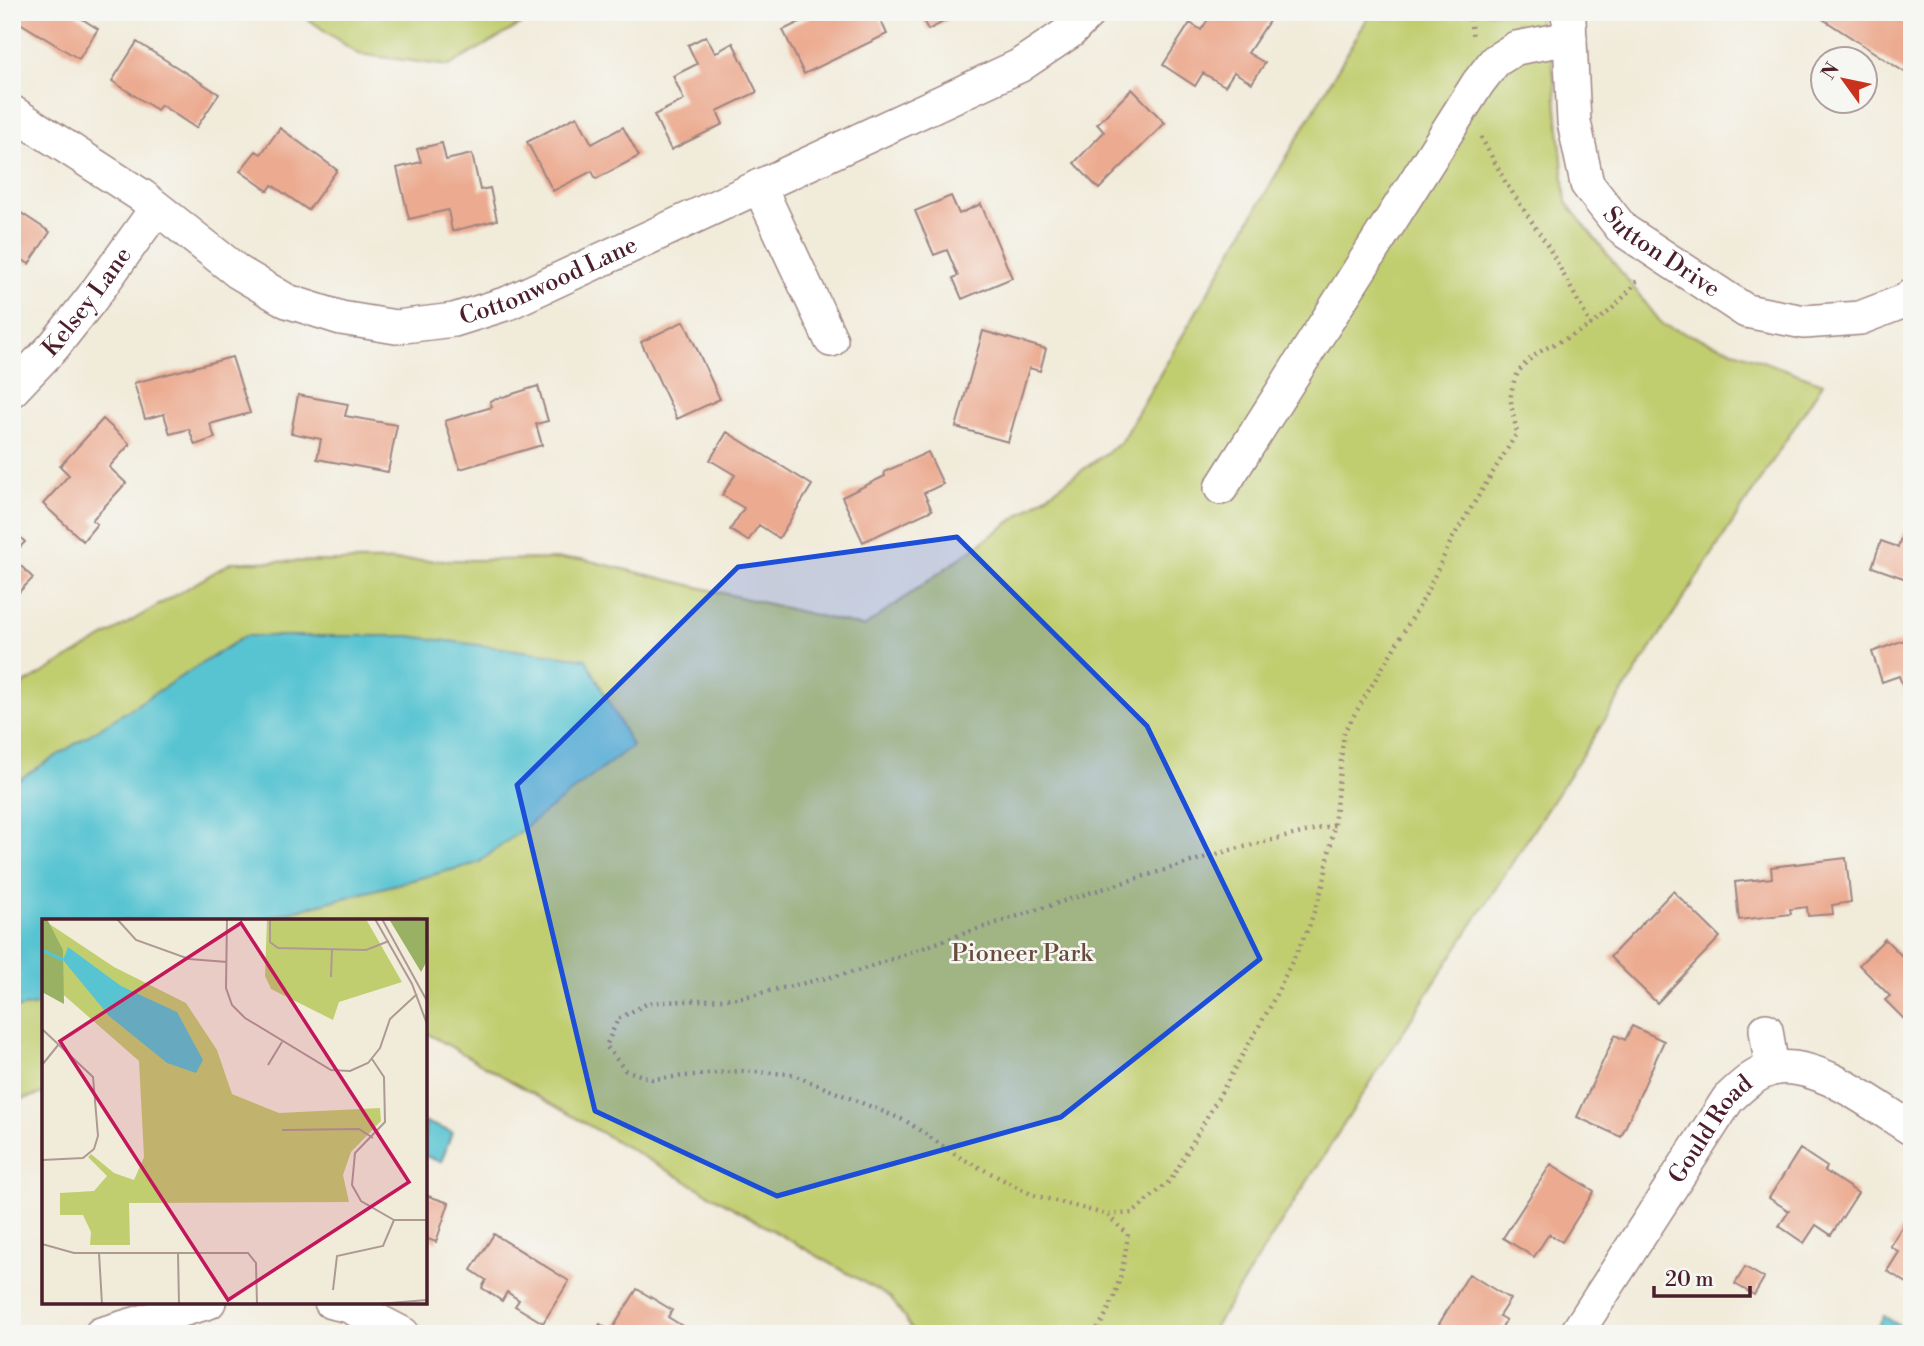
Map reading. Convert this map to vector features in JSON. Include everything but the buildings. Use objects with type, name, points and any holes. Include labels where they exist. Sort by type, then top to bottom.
[{"type":"street","name":"Cottonwood Lane","points":[[12,112],[142,196],[237,272],[287,301],[341,318],[396,327],[454,320],[508,303],[1019,66],[1070,31],[1089,12]]},
{"type":"street","points":[[1221,488],[1478,83],[1495,61],[1516,48],[1569,25]]},
{"type":"street","name":"Sutton Drive","points":[[1569,25],[1574,122],[1587,184],[1623,230],[1746,311],[1804,322],[1860,318],[1907,300],[1912,295]]},
{"type":"street","points":[[759,186],[831,340]]},
{"type":"street","name":"Kelsey Lane","points":[[12,390],[54,346],[156,209]]},
{"type":"street","points":[[1766,1030],[1772,1069]]},
{"type":"street","name":"Gould Road","points":[[1576,1334],[1728,1099],[1748,1080],[1772,1069],[1802,1067],[1827,1077],[1912,1129]]},
{"type":"street","points":[[101,1334],[202,1304]]},
{"type":"street","points":[[340,1304],[403,1334]]},
{"type":"path","points":[[1469,12],[1478,83],[1479,104],[1475,126],[1506,183],[1548,246],[1591,325]]},
{"type":"path","points":[[1334,825],[1227,851],[1154,873],[961,934],[861,970],[739,998],[648,1003],[618,1019],[606,1046],[625,1070],[652,1079],[740,1071],[791,1074],[906,1121],[959,1157],[1033,1195],[1108,1215],[1133,1213],[1171,1180],[1270,1007],[1309,927],[1324,882],[1334,825],[1344,732],[1424,598],[1452,539],[1517,433],[1511,396],[1519,370],[1547,346],[1591,325],[1624,299],[1656,252]]},
{"type":"path","points":[[1093,1334],[1105,1320],[1125,1258],[1128,1234],[1108,1215]]},
{"type":"highlighted area","points":[[957,537],[1147,726],[1260,959],[1061,1117],[777,1196],[595,1111],[517,785],[738,567]]},
{"type":"green space","points":[[298,12],[542,12],[449,66],[358,54]]},
{"type":"green space","name":"Pioneer Park","points":[[1371,12],[1536,12],[1552,57],[1566,202],[1663,325],[1823,383],[1210,1334],[915,1334],[891,1298],[427,1033],[427,919],[42,919],[42,1094],[12,1102],[12,691],[232,562],[582,559],[864,627],[1120,443]]},
{"type":"water","points":[[245,636],[409,636],[586,659],[632,746],[478,863],[263,919],[42,919],[42,1004],[12,1009],[12,784]]},
{"type":"water","points":[[427,1123],[452,1132],[441,1162],[427,1157]]},
{"type":"water","points":[[1884,1316],[1912,1334],[1873,1334]]}]
